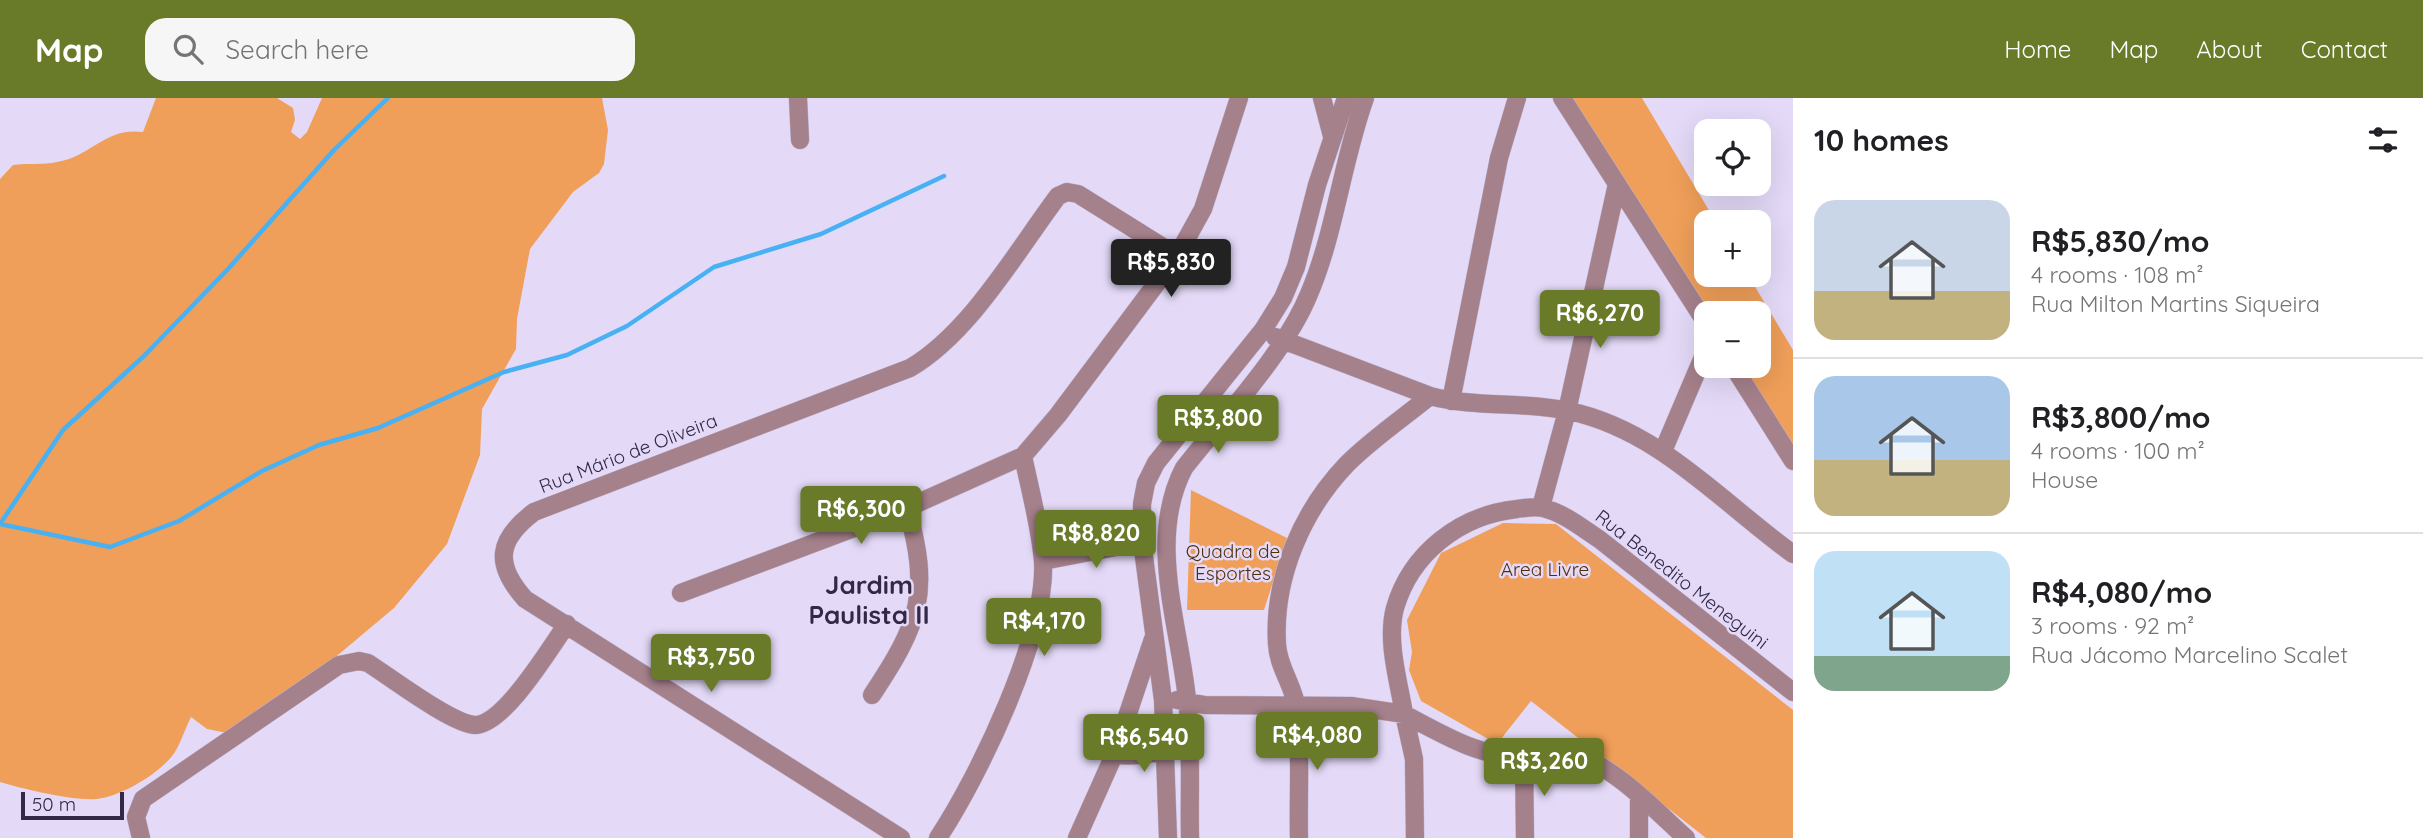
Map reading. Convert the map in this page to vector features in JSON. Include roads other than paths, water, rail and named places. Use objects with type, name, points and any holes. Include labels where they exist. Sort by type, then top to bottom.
[{"type":"street","points":[[798,98],[800,140]]},
{"type":"street","points":[[681,593],[908,508],[1023,456],[1074,395],[1177,256],[1203,209],[1239,98]]},
{"type":"street","points":[[1322,98],[1332,136]]},
{"type":"street","points":[[1168,838],[1167,747],[1163,699],[1142,541],[1142,504],[1146,483],[1156,463],[1263,330],[1283,298],[1296,267],[1332,136],[1346,98]]},
{"type":"street","points":[[1114,755],[1152,753],[1167,747],[1188,724],[1196,703],[1166,554],[1166,521],[1172,491],[1184,468],[1283,341],[1308,296],[1321,260],[1349,147],[1365,98]]},
{"type":"street","points":[[1451,401],[1499,158],[1517,98]]},
{"type":"street","points":[[1562,98],[1694,304]]},
{"type":"street","points":[[1415,838],[1414,760],[1393,642],[1394,610],[1409,574],[1438,540],[1460,527],[1503,511],[1541,507],[1567,411],[1617,184]]},
{"type":"street","name":"Rua Mário de Oliveira","points":[[901,838],[525,599],[511,583],[503,566],[505,547],[515,526],[534,512],[910,368],[934,354],[955,334],[1058,196],[1067,192],[1078,194],[1177,256]]},
{"type":"street","points":[[1263,330],[1283,341],[1430,396],[1451,401],[1567,411],[1602,421],[1663,451],[1790,547]]},
{"type":"street","points":[[1663,451],[1694,378]]},
{"type":"street","points":[[1741,378],[1793,461]]},
{"type":"street","points":[[1299,838],[1297,706],[1280,668],[1276,643],[1278,604],[1290,553],[1312,509],[1348,464],[1430,396]]},
{"type":"street","points":[[939,838],[956,811],[993,738],[1033,634],[1041,596],[1043,561],[1023,456]]},
{"type":"street","name":"Rua Benedito Meneguini","points":[[1541,507],[1567,518],[1599,539],[1793,692]]},
{"type":"street","points":[[872,695],[902,650],[917,607],[922,575],[920,551],[908,508]]},
{"type":"street","points":[[1043,561],[1142,541]]},
{"type":"street","points":[[136,837],[136,817],[143,799],[339,665],[359,661],[368,663],[454,718],[474,725],[485,723],[501,712],[567,624]]},
{"type":"street","points":[[1077,838],[1114,755],[1155,633]]},
{"type":"street","points":[[1163,699],[1196,703],[1351,706],[1404,715],[1468,747],[1524,758],[1562,752],[1576,755],[1593,762],[1639,796],[1686,838]]},
{"type":"street","points":[[1188,724],[1190,838]]},
{"type":"street","points":[[1524,758],[1525,838]]},
{"type":"street","points":[[1639,796],[1639,838]]},
{"type":"waterway","points":[[0,524],[63,430],[144,356],[228,269],[334,150],[388,98]]},
{"type":"waterway","points":[[0,524],[110,547],[179,521],[262,471],[319,445],[378,428],[504,372],[567,355],[627,326],[714,267],[821,234],[944,176]]},
{"type":"district","name":"Jardim Paulista II","points":[[869,600]]},
{"type":"park label","name":"Quadra de Esportes","points":[[1233,562]]},
{"type":"park label","name":"Area Livre","points":[[1545,569]]}]
